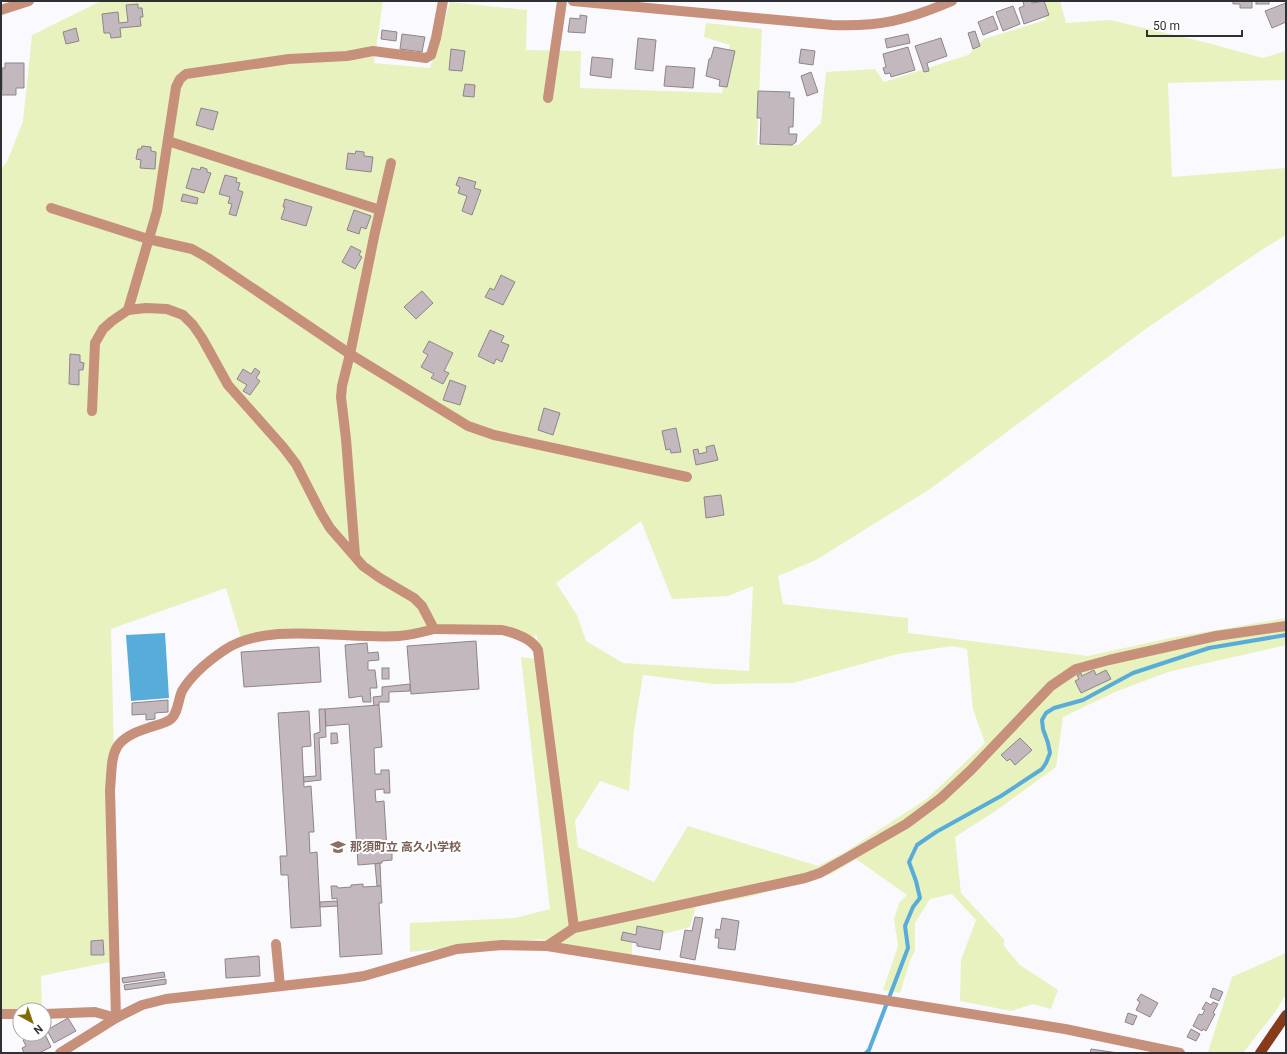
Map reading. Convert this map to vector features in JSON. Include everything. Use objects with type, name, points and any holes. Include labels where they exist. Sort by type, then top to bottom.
[{"type":"main road","points":[[1260,1053],[1286,1015]]},
{"type":"street","points":[[1,10],[29,1]]},
{"type":"street","points":[[128,310],[157,211],[176,87],[180,78],[186,74],[289,59],[347,56],[373,51],[426,58],[431,55],[443,1]]},
{"type":"street","points":[[548,98],[562,1]]},
{"type":"street","points":[[573,1],[857,26],[901,20],[925,13],[952,1]]},
{"type":"street","points":[[168,140],[380,210]]},
{"type":"street","points":[[355,555],[346,439],[341,397],[342,386],[391,163]]},
{"type":"street","points":[[51,208],[148,239],[192,249],[208,258],[350,354],[477,430],[687,477]]},
{"type":"street","points":[[92,412],[95,343],[103,329],[128,310],[146,308],[167,309],[182,315],[194,326],[202,338],[228,386],[283,447],[296,464],[330,528],[363,566],[414,598],[422,606],[434,629]]},
{"type":"street","points":[[547,946],[574,928],[774,885],[820,873],[906,824],[941,798],[971,770],[1050,686],[1076,668],[1216,636],[1286,626]]},
{"type":"street","points":[[116,1018],[110,790],[113,753],[117,745],[134,732],[168,721],[173,717],[182,692],[195,673],[224,650],[235,644],[258,636],[308,634],[398,636],[418,634],[434,629],[502,630],[512,632],[534,643],[538,650],[574,928]]},
{"type":"street","points":[[276,944],[280,986]]},
{"type":"street","points":[[60,1053],[116,1018],[142,1005],[166,999],[364,976],[457,949],[502,945],[547,946],[1065,1029],[1180,1053]]},
{"type":"street","points":[[52,1014],[95,1012],[116,1018]]},
{"type":"street","points":[[1,1014],[12,1014]]},
{"type":"green space","points":[[101,1],[383,1],[374,63],[430,68],[450,2],[527,10],[526,50],[581,51],[580,88],[722,93],[730,45],[704,37],[706,23],[762,29],[757,145],[798,145],[821,123],[826,72],[875,69],[884,82],[968,55],[984,39],[1046,20],[1040,1],[1060,1],[1066,23],[1110,20],[1204,42],[1263,58],[1286,51],[1286,80],[1168,83],[1172,177],[1286,168],[1286,235],[1147,328],[930,489],[816,560],[778,576],[783,604],[908,618],[908,633],[1088,656],[1175,637],[1286,618],[1286,645],[1168,672],[1115,692],[1063,717],[1056,767],[997,810],[955,837],[961,893],[1004,939],[1004,946],[1020,965],[1058,990],[1051,1009],[1033,1004],[1011,1011],[960,1001],[961,960],[976,920],[952,894],[930,899],[915,923],[915,951],[910,961],[900,993],[883,990],[898,946],[894,919],[899,903],[907,895],[856,859],[831,874],[749,897],[696,906],[690,927],[632,942],[632,956],[567,946],[540,939],[410,952],[410,923],[515,918],[550,909],[521,657],[543,660],[536,634],[529,645],[506,635],[432,633],[241,638],[226,588],[111,629],[119,960],[41,976],[42,1002],[12,1002],[12,1009],[1,1009],[1,169],[7,162],[23,121],[32,35]],"holes":[[[641,521],[672,599],[728,596],[753,586],[749,671],[623,663],[586,641],[577,615],[556,583]],[[953,646],[967,649],[973,709],[985,743],[928,798],[845,852],[818,866],[688,826],[654,882],[578,847],[575,821],[600,781],[629,791],[634,730],[643,675],[714,684],[793,683],[898,654]]]},
{"type":"green space","points":[[1286,953],[1286,994],[1276,1011],[1243,1053],[1208,1052],[1232,977]]},
{"type":"water","points":[[165,633],[169,698],[131,701],[126,635]]},
{"type":"building","points":[[1023,1],[1032,1],[1032,3],[1044,1],[1049,15],[1024,24],[1019,8],[1024,6]]},
{"type":"building","points":[[1233,1],[1252,1],[1252,8],[1240,8],[1240,4],[1233,4]]},
{"type":"building","points":[[1256,1],[1269,1],[1269,4],[1256,4]]},
{"type":"building","points":[[1286,3],[1286,22],[1272,28],[1265,11]]},
{"type":"building","points":[[138,4],[138,8],[142,8],[143,17],[140,17],[141,26],[120,28],[121,37],[111,38],[110,33],[104,33],[102,14],[118,12],[119,23],[128,22],[126,5]]},
{"type":"building","points":[[1013,6],[1020,24],[1003,31],[996,12]]},
{"type":"building","points":[[580,15],[587,16],[585,33],[568,32],[570,18],[580,19]]},
{"type":"building","points":[[993,16],[998,29],[983,35],[978,22]]},
{"type":"building","points":[[76,28],[79,41],[66,44],[63,32]]},
{"type":"building","points":[[382,30],[397,32],[396,41],[381,39]]},
{"type":"building","points":[[975,31],[980,46],[973,49],[968,33]]},
{"type":"building","points":[[402,34],[425,37],[422,52],[400,49]]},
{"type":"building","points":[[908,34],[910,43],[887,48],[885,39]]},
{"type":"building","points":[[638,38],[656,40],[653,71],[635,69]]},
{"type":"building","points":[[941,38],[947,56],[927,63],[929,71],[924,72],[915,46]]},
{"type":"building","points":[[714,47],[735,51],[727,87],[719,86],[720,80],[706,76],[709,59],[711,58]]},
{"type":"building","points":[[908,47],[915,70],[891,77],[890,73],[885,74],[883,68],[886,67],[883,54]]},
{"type":"building","points":[[451,49],[465,51],[462,71],[449,70]]},
{"type":"building","points":[[801,49],[815,51],[813,65],[799,63]]},
{"type":"building","points":[[592,57],[613,59],[611,78],[590,75]]},
{"type":"building","points":[[5,63],[24,63],[24,88],[16,88],[16,95],[1,95],[2,68],[5,68]]},
{"type":"building","points":[[666,66],[695,68],[693,88],[664,86]]},
{"type":"building","points":[[811,72],[818,92],[807,96],[801,76]]},
{"type":"building","points":[[465,84],[475,85],[474,97],[463,96]]},
{"type":"building","points":[[758,91],[790,92],[789,98],[794,98],[793,127],[789,127],[789,134],[797,134],[796,142],[792,145],[760,144],[761,118],[757,118]]},
{"type":"building","points":[[201,108],[218,112],[213,130],[196,125]]},
{"type":"building","points":[[142,146],[151,147],[151,151],[156,152],[155,169],[140,168],[141,160],[136,159],[138,149],[141,149]]},
{"type":"building","points":[[356,151],[364,152],[364,156],[373,157],[371,172],[346,169],[348,153],[355,154]]},
{"type":"building","points":[[201,167],[207,169],[207,172],[211,173],[204,193],[186,188],[192,168],[200,170]]},
{"type":"building","points":[[225,175],[237,178],[236,182],[240,183],[238,190],[243,192],[236,216],[229,214],[232,204],[228,203],[230,197],[219,194]]},
{"type":"building","points":[[459,177],[476,182],[474,188],[481,190],[472,215],[462,211],[467,196],[458,193],[460,187],[456,185]]},
{"type":"building","points":[[183,194],[198,198],[197,204],[181,201]]},
{"type":"building","points":[[285,199],[312,207],[306,226],[281,219],[285,207],[283,207]]},
{"type":"building","points":[[354,210],[371,216],[366,229],[361,227],[359,234],[347,230]]},
{"type":"building","points":[[351,246],[361,251],[359,255],[362,257],[355,269],[342,262]]},
{"type":"building","points":[[501,275],[515,282],[503,305],[485,297],[490,288],[494,290]]},
{"type":"building","points":[[422,291],[433,303],[416,319],[404,307]]},
{"type":"building","points":[[490,330],[504,336],[501,342],[509,345],[502,362],[496,359],[494,364],[478,356]]},
{"type":"building","points":[[429,341],[453,353],[444,371],[449,373],[443,384],[431,378],[434,374],[421,367],[428,355],[423,352]]},
{"type":"building","points":[[70,354],[80,355],[80,362],[84,363],[83,370],[79,370],[79,385],[69,384]]},
{"type":"building","points":[[255,368],[260,372],[256,378],[260,381],[250,395],[243,391],[247,385],[237,379],[243,369],[251,374]]},
{"type":"building","points":[[450,380],[466,386],[460,405],[443,400]]},
{"type":"building","points":[[544,408],[560,413],[553,435],[538,430]]},
{"type":"building","points":[[676,428],[681,452],[671,453],[670,449],[666,450],[662,431]]},
{"type":"building","points":[[714,445],[718,460],[696,465],[693,450],[698,449],[699,454],[707,452],[706,447]]},
{"type":"building","points":[[721,495],[724,515],[706,518],[704,497]]},
{"type":"building","points":[[476,641],[479,689],[411,694],[407,646]]},
{"type":"building","points":[[367,643],[368,653],[378,652],[379,660],[368,661],[368,670],[375,670],[377,688],[370,688],[371,702],[363,702],[362,696],[349,698],[345,645]]},
{"type":"building","points":[[319,647],[321,682],[244,687],[241,652]]},
{"type":"building","points":[[382,668],[389,668],[389,679],[382,679]]},
{"type":"building","points":[[1094,670],[1096,675],[1106,670],[1111,679],[1081,693],[1075,681],[1079,679],[1077,675],[1081,673],[1082,676]]},
{"type":"building","points":[[410,684],[410,691],[389,692],[389,702],[379,702],[379,705],[374,706],[373,697],[382,696],[382,687]]},
{"type":"building","points":[[168,700],[168,712],[155,713],[155,719],[146,720],[146,714],[132,715],[132,703]]},
{"type":"building","points":[[379,705],[382,747],[374,748],[375,774],[381,774],[381,770],[389,770],[390,793],[384,793],[384,789],[375,790],[376,802],[384,801],[387,851],[392,851],[392,860],[382,861],[382,863],[358,865],[349,724],[326,726],[325,709]]},
{"type":"building","points":[[319,709],[325,709],[326,737],[319,738],[321,780],[304,782],[303,777],[316,776],[314,734],[320,732]]},
{"type":"building","points":[[309,711],[311,746],[302,747],[304,787],[311,786],[314,832],[309,832],[310,853],[317,852],[321,926],[291,928],[288,875],[281,875],[280,856],[287,856],[278,713]]},
{"type":"building","points":[[331,733],[337,733],[338,743],[331,744]]},
{"type":"building","points":[[1020,738],[1032,750],[1015,765],[1010,759],[1007,761],[1001,755]]},
{"type":"building","points":[[380,863],[381,886],[377,886],[375,864]]},
{"type":"building","points":[[363,884],[363,887],[381,886],[382,903],[379,903],[382,954],[340,957],[337,898],[332,899],[331,886],[337,886],[338,888]]},
{"type":"building","points":[[337,901],[338,906],[320,907],[320,902]]},
{"type":"building","points":[[695,917],[703,918],[695,960],[680,957],[685,930],[692,931]]},
{"type":"building","points":[[722,918],[739,921],[735,950],[718,948],[719,938],[715,938],[716,929],[720,930]]},
{"type":"building","points":[[637,926],[663,931],[660,950],[637,946],[637,943],[621,940],[623,932],[636,935]]},
{"type":"building","points":[[103,940],[104,955],[91,955],[91,941]]},
{"type":"building","points":[[259,956],[260,976],[226,978],[225,959]]},
{"type":"building","points":[[164,972],[165,977],[123,983],[122,978]]},
{"type":"building","points":[[166,979],[166,984],[125,990],[124,985]]},
{"type":"building","points":[[1213,988],[1223,992],[1219,1001],[1210,997]]},
{"type":"building","points":[[1141,994],[1158,1003],[1150,1017],[1136,1010],[1140,1002],[1137,1000]]},
{"type":"building","points":[[1206,1002],[1211,1005],[1213,1002],[1218,1004],[1213,1013],[1215,1014],[1206,1031],[1203,1029],[1202,1031],[1193,1026],[1199,1014],[1202,1015],[1205,1010],[1202,1009]]},
{"type":"building","points":[[1128,1013],[1137,1016],[1133,1025],[1125,1022]]},
{"type":"building","points":[[68,1018],[76,1031],[54,1043],[52,1039],[52,1027]]},
{"type":"building","points":[[1191,1029],[1200,1034],[1196,1041],[1187,1037]]},
{"type":"building","points":[[24,1042],[49,1042],[51,1047],[39,1053],[24,1053],[22,1048],[26,1046]]},
{"type":"building","points":[[1091,1049],[1118,1053],[1090,1053]]},
{"type":"waterway","points":[[866,1053],[869,1050],[908,948],[905,926],[913,907],[920,898],[909,862],[917,845],[936,832],[1001,796],[1042,769],[1050,753],[1042,720],[1046,713],[1054,708],[1083,700],[1133,673],[1209,648],[1286,635]]},
{"type":"place","name":"那須町立 高久小学校","points":[[338,847]]}]
